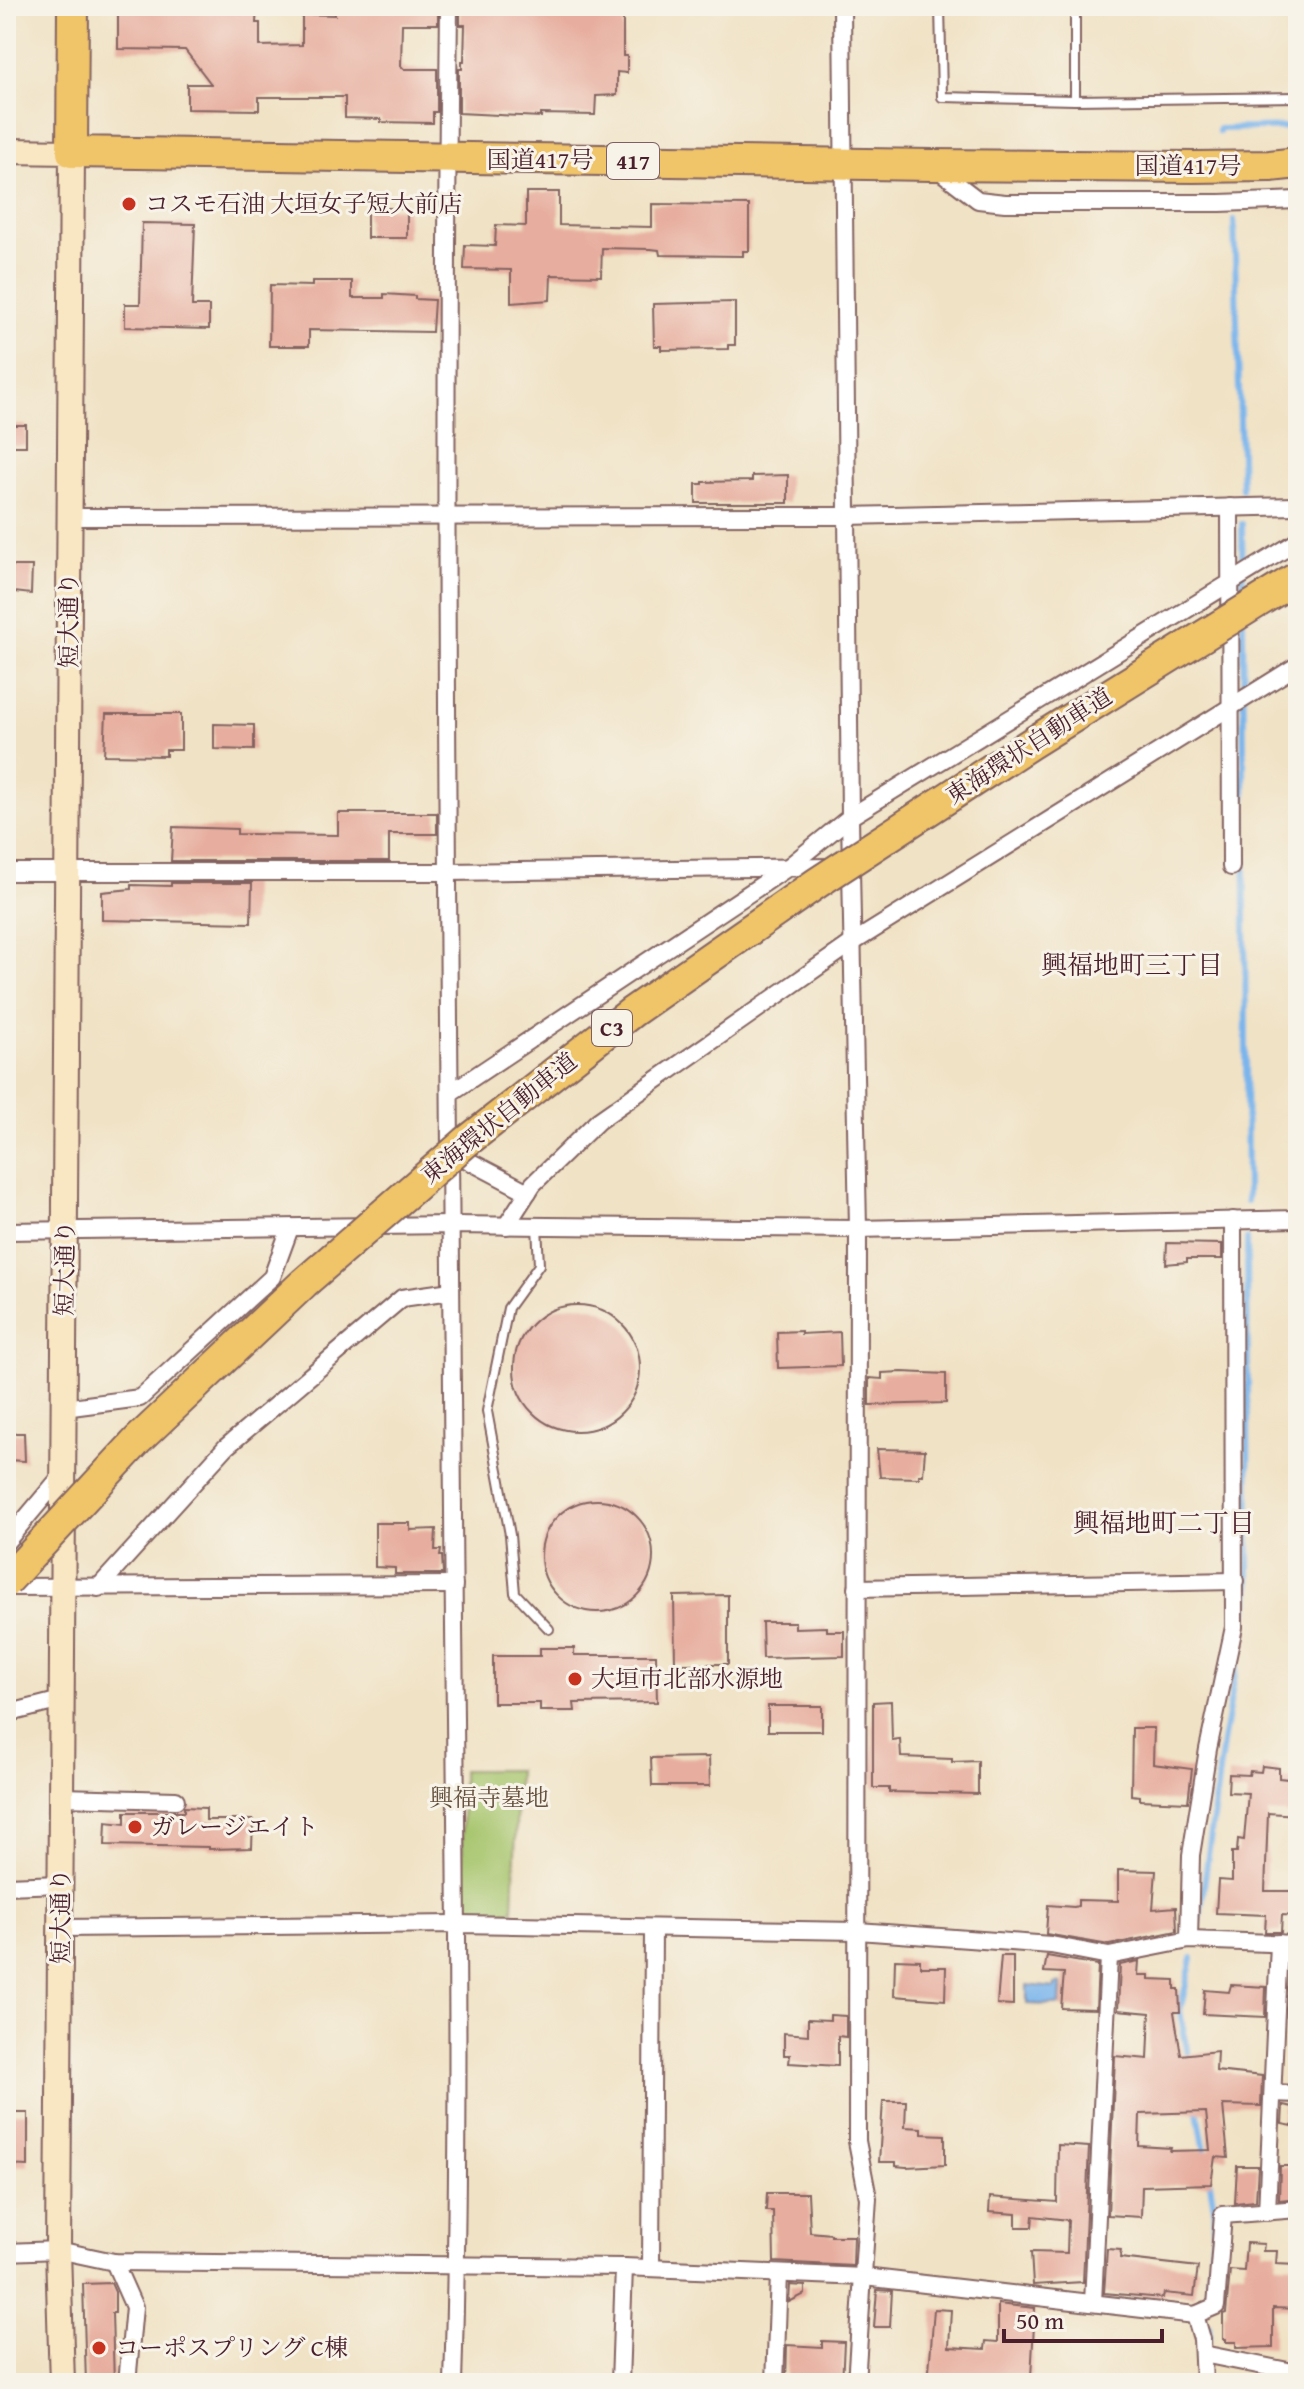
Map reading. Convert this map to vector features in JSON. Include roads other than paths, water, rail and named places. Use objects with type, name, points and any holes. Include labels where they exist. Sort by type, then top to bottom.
[{"type":"highway","points":[[72,152],[73,6]]},
{"type":"highway","name":"国道417号","points":[[72,152],[931,165],[1194,167],[1298,163]]},
{"type":"highway","name":"東海環状自動車道","points":[[6,1585],[138,1440],[304,1283],[466,1142],[596,1040],[817,883],[1030,744],[1298,577]]},
{"type":"street","points":[[449,6],[446,517],[457,1924],[457,2266],[453,2383]]},
{"type":"street","points":[[842,6],[846,516],[858,1229],[857,2141],[868,2198],[856,2383]]},
{"type":"street","points":[[6,151],[72,152]]},
{"type":"street","name":"短大通り","points":[[62,2383],[58,2250],[72,152]]},
{"type":"street","points":[[931,165],[978,200],[1005,203],[1298,200]]},
{"type":"street","points":[[69,517],[846,516],[1298,506]]},
{"type":"street","points":[[1230,507],[1231,867]]},
{"type":"street","points":[[450,1093],[787,868],[850,817],[1298,541]]},
{"type":"street","points":[[506,1226],[528,1192],[598,1121],[852,943],[1298,665]]},
{"type":"street","points":[[6,872],[448,872],[851,867]]},
{"type":"street","points":[[450,1151],[528,1192]]},
{"type":"street","points":[[6,1231],[451,1225],[858,1229],[1298,1219]]},
{"type":"street","points":[[1189,1940],[1191,1855],[1208,1749],[1234,1627],[1233,1220]]},
{"type":"street","points":[[64,1408],[140,1398],[272,1277],[290,1228]]},
{"type":"street","points":[[98,1588],[226,1447],[402,1298],[451,1291]]},
{"type":"street","points":[[6,1542],[63,1474]]},
{"type":"street","points":[[857,1588],[1235,1581]]},
{"type":"street","points":[[6,1585],[61,1588],[454,1585]]},
{"type":"street","points":[[6,1714],[61,1700]]},
{"type":"street","points":[[61,1797],[176,1800]]},
{"type":"street","points":[[6,1886],[61,1884]]},
{"type":"street","points":[[61,1928],[457,1924],[858,1931],[1051,1945],[1109,1956],[1189,1940],[1298,1944]]},
{"type":"street","points":[[651,2268],[653,1928]]},
{"type":"street","points":[[1267,2212],[1279,1943]]},
{"type":"street","points":[[1093,2303],[1109,1956]]},
{"type":"street","points":[[1273,2093],[1298,2094]]},
{"type":"street","points":[[6,2252],[58,2250],[114,2262],[624,2267],[864,2277],[1195,2315],[1216,2306],[1223,2215],[1298,2209]]},
{"type":"street","points":[[114,2262],[134,2307],[127,2383]]},
{"type":"street","points":[[620,2383],[624,2267]]},
{"type":"street","points":[[775,2383],[779,2274]]},
{"type":"street","points":[[1195,2315],[1202,2339],[1204,2383]]},
{"type":"street","points":[[1203,2354],[1298,2373]]},
{"type":"lane","points":[[940,6],[942,97],[1075,100],[1298,97]]},
{"type":"lane","points":[[1075,6],[1075,100]]},
{"type":"lane","points":[[537,1226],[539,1265],[508,1308],[487,1411],[510,1535],[515,1593],[549,1629]]},
{"type":"water","points":[[1061,1983],[1060,2005],[1027,2004],[1027,1985],[1055,1988],[1055,1984]]},
{"type":"waterway","points":[[1219,132],[1219,129],[1298,127]]},
{"type":"waterway","points":[[1234,220],[1242,489]]},
{"type":"waterway","points":[[1242,524],[1243,602]]},
{"type":"waterway","points":[[1243,621],[1247,1201]]},
{"type":"waterway","points":[[1199,1923],[1223,1743],[1249,1595],[1247,1239]]},
{"type":"waterway","points":[[1189,2060],[1180,2011],[1192,1958]]},
{"type":"waterway","points":[[1197,2106],[1206,2158]]},
{"type":"waterway","points":[[1208,2293],[1215,2213],[1209,2177]]},
{"type":"waterway","points":[[1209,2326],[1209,2337]]},
{"type":"place","name":"コスモ石油 大垣女子短大前店","points":[[129,204]]},
{"type":"place","name":"大垣市北部水源地","points":[[575,1679]]},
{"type":"place","name":"ガレージエイト","points":[[135,1827]]},
{"type":"place","name":"コーポスプリング C棟","points":[[99,2348]]},
{"type":"district","name":"興福地町三丁目","points":[[1132,965]]},
{"type":"district","name":"興福地町二丁目","points":[[1164,1523]]},
{"type":"park label","name":"興福寺墓地","points":[[489,1798]]}]
